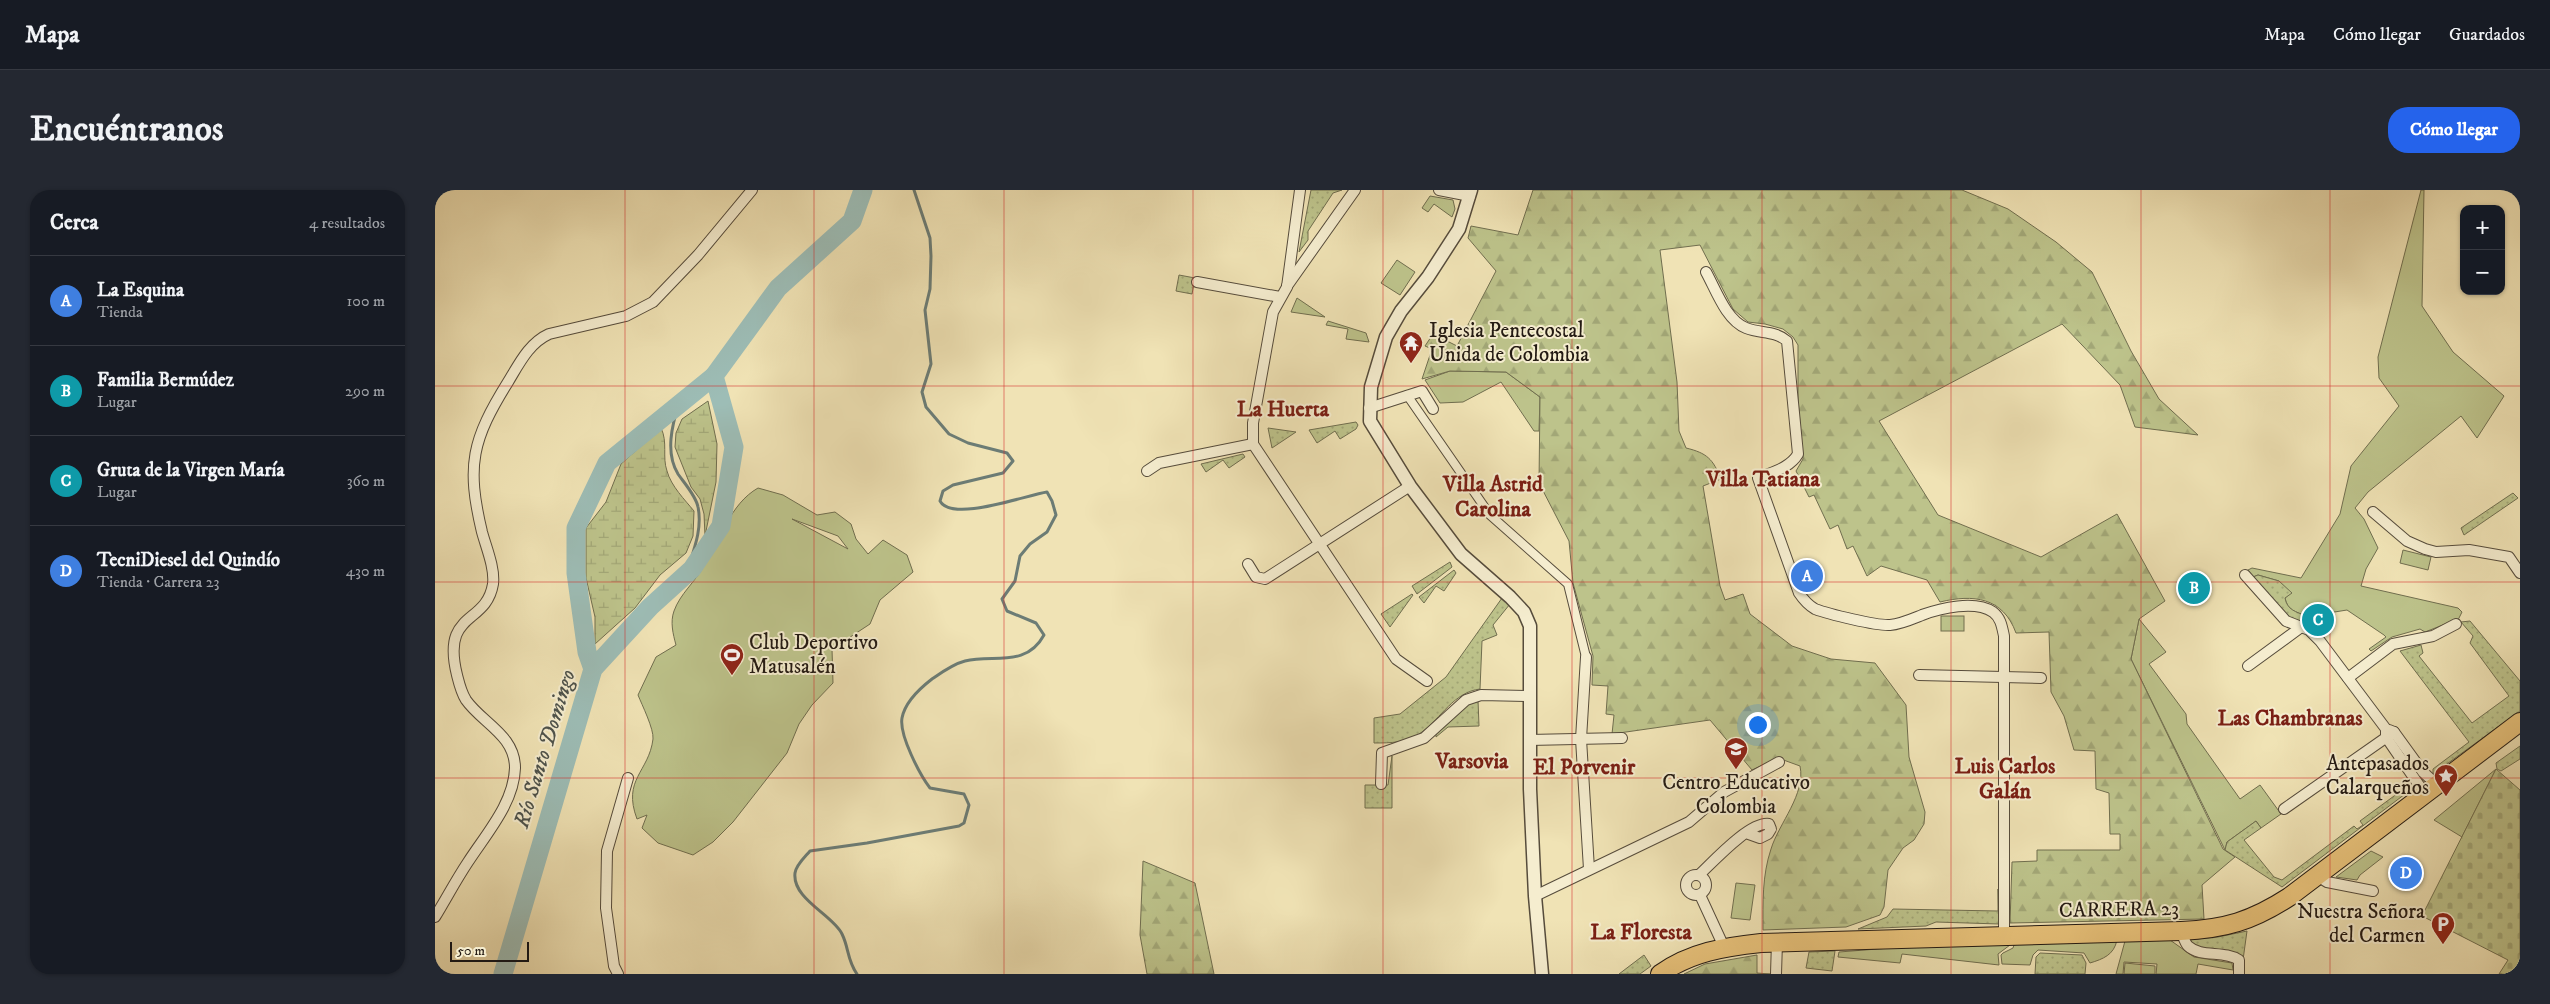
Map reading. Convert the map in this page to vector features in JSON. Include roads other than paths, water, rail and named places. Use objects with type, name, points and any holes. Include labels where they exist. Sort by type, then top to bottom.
[{"type":"highway","name":"CARRERA 23","points":[[1661,974],[1675,964],[1700,953],[1723,947],[1777,942],[2181,931],[2219,928],[2249,920],[2272,908],[2317,876],[2520,722]]},
{"type":"street","points":[[435,917],[502,810],[511,788],[515,768],[504,737],[467,701],[462,692],[456,672],[453,651],[453,640],[457,629],[484,604],[491,591],[493,580],[480,524],[472,472],[475,453],[487,416],[524,357],[539,339],[549,334],[626,316],[653,302],[698,255],[752,190]]},
{"type":"street","points":[[1287,287],[1300,190]]},
{"type":"street","points":[[1355,190],[1280,297],[1273,312],[1253,423],[1253,444],[1319,546],[1396,659],[1427,681]]},
{"type":"street","points":[[1439,190],[1471,193],[1459,228],[1428,277],[1401,311],[1386,337],[1371,387],[1370,421],[1410,486],[1461,554],[1524,612],[1530,626],[1531,696],[1529,740],[1535,896],[1542,974]]},
{"type":"street","points":[[1706,272],[1729,314],[1746,328],[1779,334],[1787,341],[1798,454],[1794,461],[1787,466],[1758,478],[1799,593],[1805,602],[1815,609],[1874,624],[1889,625],[1937,610],[1959,607],[1982,608],[1994,612],[2001,622],[2004,636],[2004,936]]},
{"type":"street","points":[[1197,282],[1280,297]]},
{"type":"street","points":[[1369,408],[1422,391],[1433,409]]},
{"type":"street","points":[[1407,395],[1490,515],[1568,584],[1586,657],[1581,739],[1589,869]]},
{"type":"street","points":[[1147,471],[1159,463],[1253,444]]},
{"type":"street","points":[[1248,564],[1256,578],[1265,579],[1410,486]]},
{"type":"street","points":[[2373,512],[2407,541],[2425,549],[2436,552],[2469,550],[2509,556],[2520,573]]},
{"type":"street","points":[[2245,575],[2286,621],[2309,630],[2320,641],[2431,790]]},
{"type":"street","points":[[2348,678],[2393,644],[2433,636],[2456,624]]},
{"type":"street","points":[[2248,666],[2300,628]]},
{"type":"street","points":[[1919,675],[2041,678]]},
{"type":"street","points":[[1381,784],[1382,753],[1424,738],[1466,700],[1481,695],[1531,696]]},
{"type":"street","points":[[2389,732],[2423,772],[2431,790]]},
{"type":"street","points":[[2284,810],[2389,732]]},
{"type":"street","points":[[1529,740],[1622,738]]},
{"type":"street","points":[[1535,896],[1689,822],[1724,792],[1779,762]]},
{"type":"street","points":[[618,974],[614,966],[606,908],[607,851],[627,778]]},
{"type":"street","points":[[1699,875],[1704,878],[1707,885],[1705,891],[1700,895],[1692,895],[1686,886],[1689,878],[1699,875],[1746,832]]},
{"type":"street","points":[[2317,876],[2327,882],[2373,891]]},
{"type":"street","points":[[1700,895],[1723,947]]},
{"type":"street","points":[[2181,931],[2187,946],[2198,951],[2233,955],[2239,960],[2239,974]]},
{"type":"street","points":[[1776,974],[1777,942]]},
{"type":"waterway","name":"Río Santo Domingo","points":[[503,974],[593,669],[650,607],[692,569],[721,526],[734,447],[714,376],[778,288],[852,221],[863,190]]},
{"type":"waterway","points":[[857,974],[851,964],[842,934],[800,891],[796,882],[795,873],[797,867],[810,851],[867,843],[959,826],[964,823],[969,805],[964,794],[930,788],[911,754],[904,734],[902,718],[913,696],[932,679],[952,666],[976,659],[1019,656],[1037,645],[1044,635],[1036,623],[1007,611],[1002,599],[1015,581],[1020,556],[1030,544],[1047,532],[1056,515],[1047,492],[974,509],[947,507],[940,501],[943,491],[953,485],[1003,473],[1013,461],[1007,453],[968,443],[949,434],[926,407],[922,392],[931,364],[925,310],[930,289],[931,256],[930,238],[914,190]]},
{"type":"waterway","points":[[593,669],[587,652],[576,573],[576,528],[607,463],[714,376]]},
{"type":"waterway","points":[[679,403],[672,430],[672,457],[678,474],[695,499],[699,516],[698,533],[686,575]]},
{"type":"place","name":"Iglesia Pentecostal Unida de Colombia","points":[[1411,364]]},
{"type":"place","name":"La Esquina","points":[[1807,576]]},
{"type":"place","name":"Familia Bermúdez","points":[[2194,588]]},
{"type":"place","name":"Gruta de la Virgen María","points":[[2318,620]]},
{"type":"place","name":"Club Deportivo Matusalén","points":[[732,676]]},
{"type":"place","name":"Centro Educativo Colombia","points":[[1736,770]]},
{"type":"place","name":"Antepasados Calarqueños","points":[[2446,797]]},
{"type":"place","name":"TecniDiesel del Quindío","points":[[2406,873]]},
{"type":"place","name":"Nuestra Señora del Carmen","points":[[2443,945]]},
{"type":"district","name":"La Huerta","points":[[1283,409]]},
{"type":"district","name":"Villa Tatiana","points":[[1763,479]]},
{"type":"district","name":"Villa Astrid Carolina","points":[[1493,496]]},
{"type":"district","name":"Las Chambranas","points":[[2290,718]]},
{"type":"district","name":"Varsovia","points":[[1472,761]]},
{"type":"district","name":"El Porvenir","points":[[1584,767]]},
{"type":"district","name":"Luis Carlos Galán","points":[[2005,778]]},
{"type":"district","name":"La Floresta","points":[[1641,932]]}]
